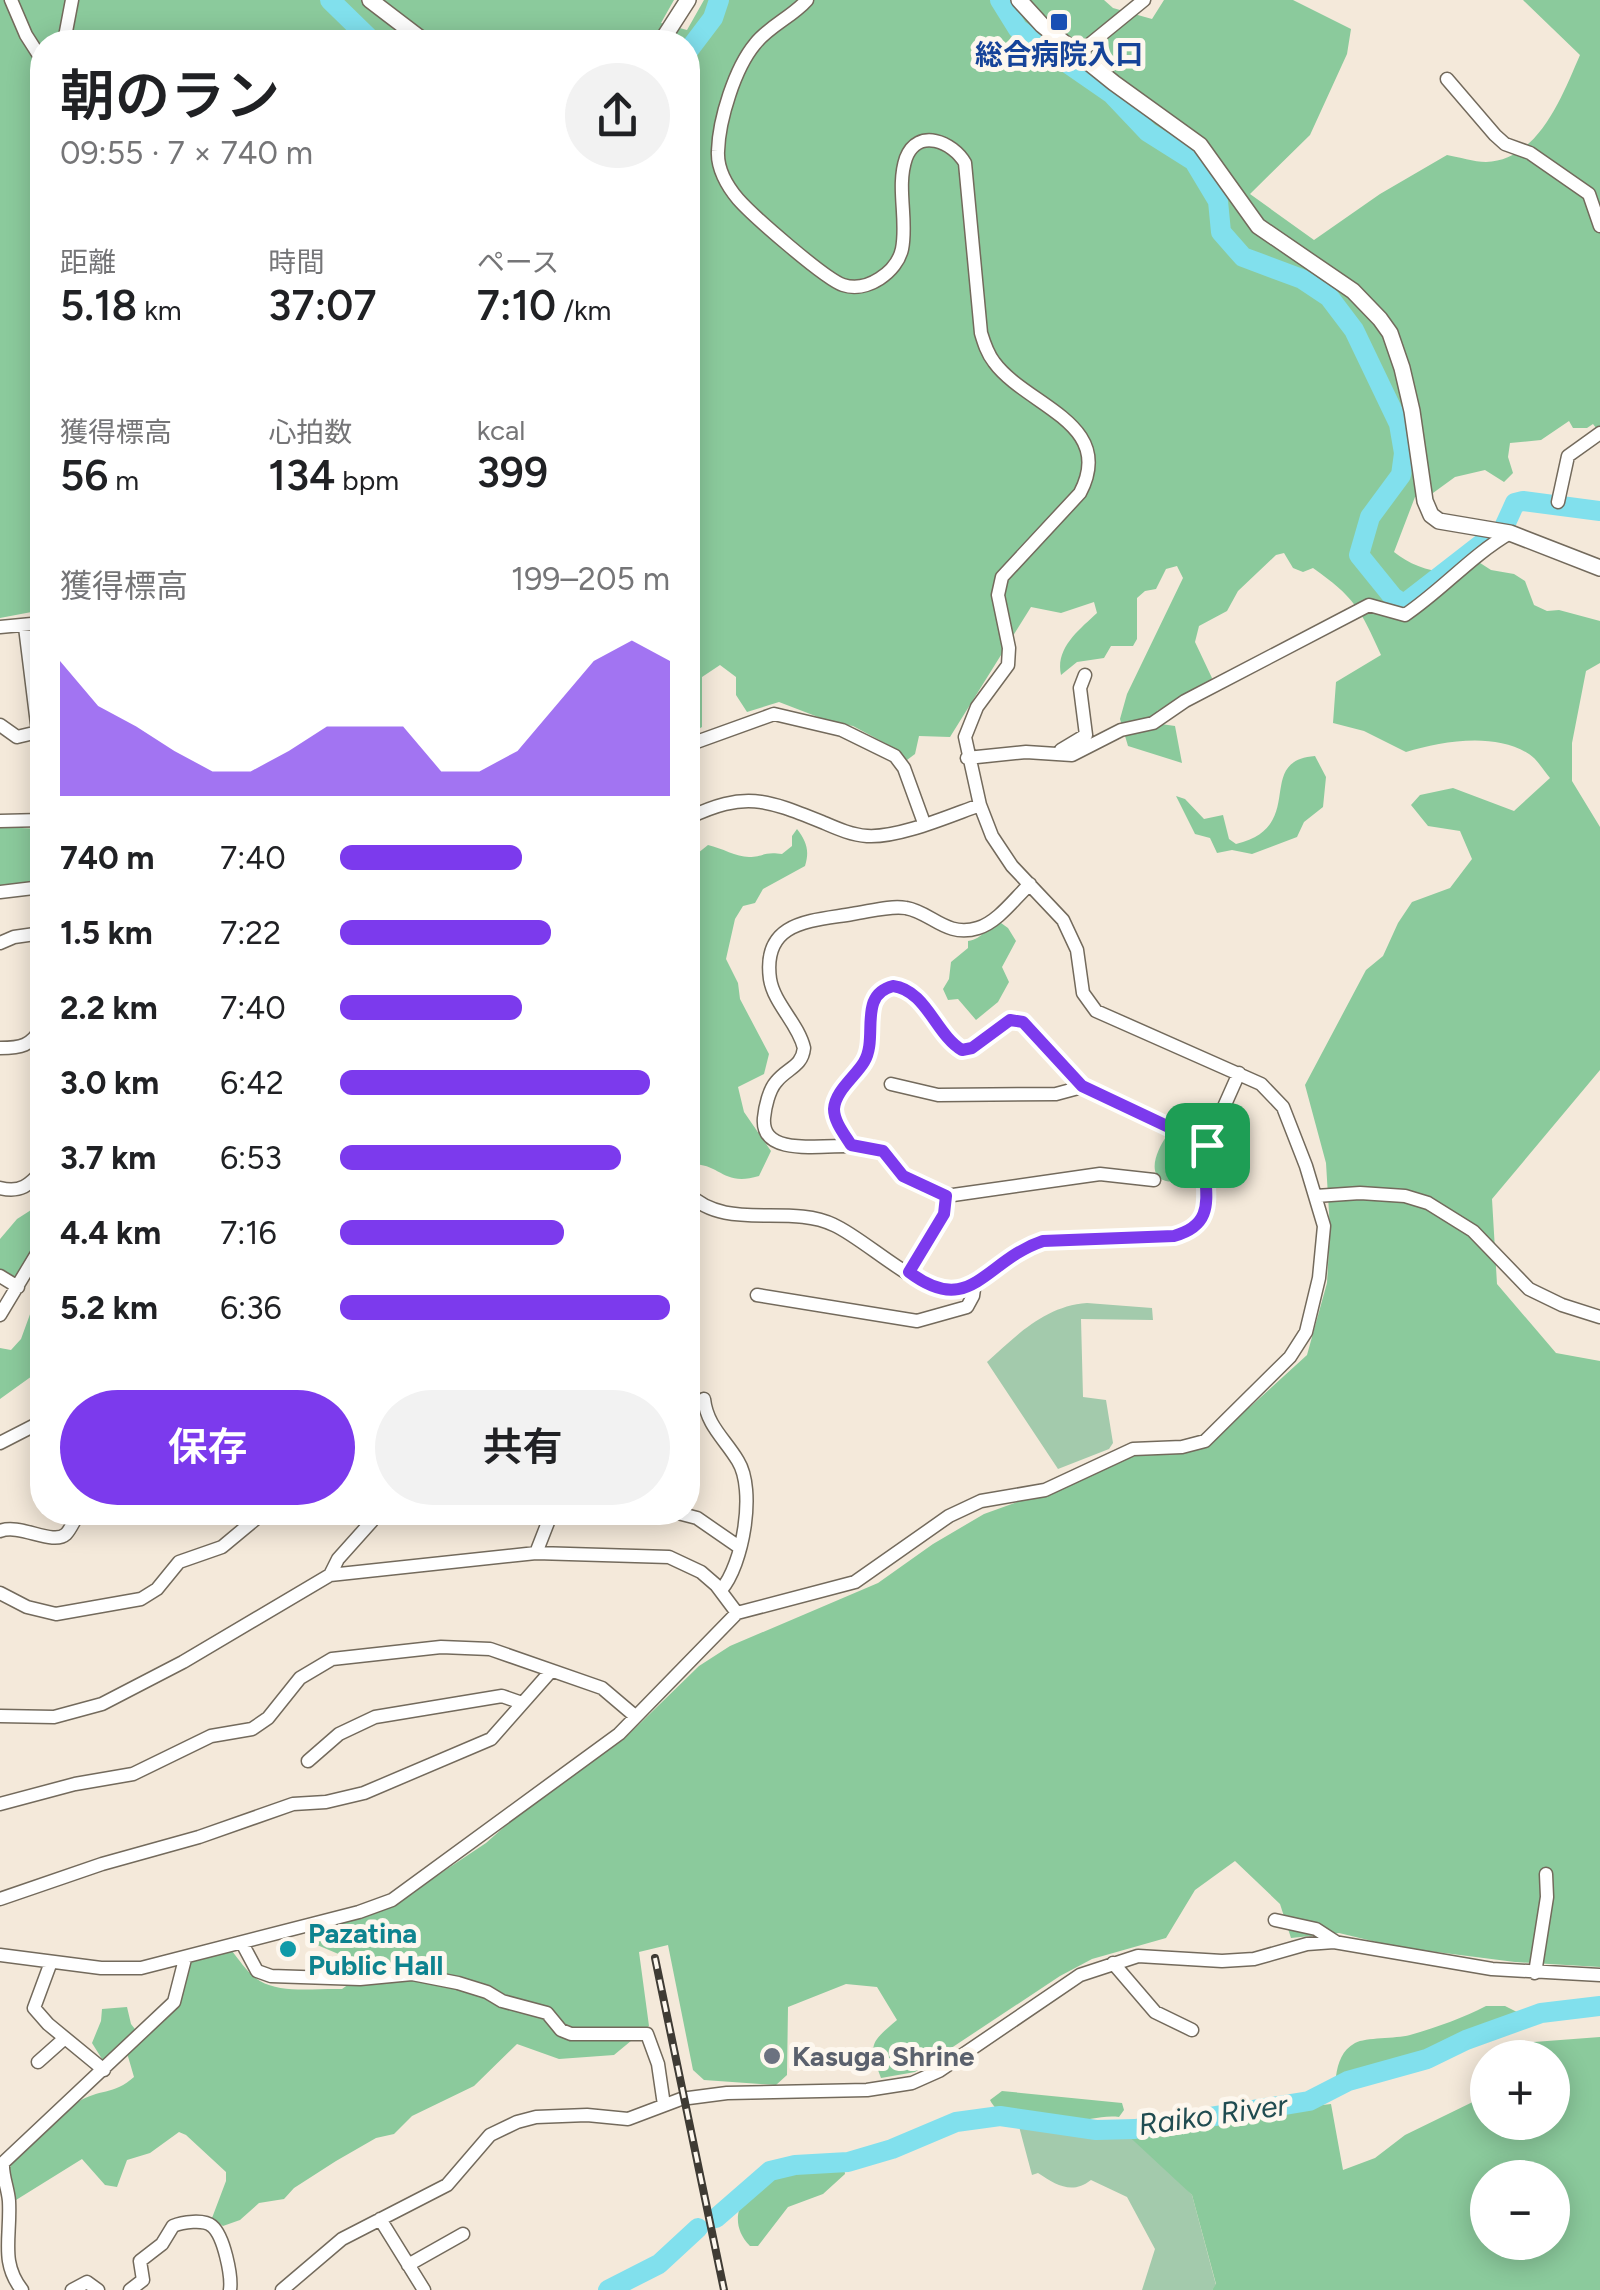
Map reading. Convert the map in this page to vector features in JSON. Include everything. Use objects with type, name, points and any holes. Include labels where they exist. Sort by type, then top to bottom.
[{"type":"main road","points":[[370,0],[409,30]]},
{"type":"main road","points":[[669,30],[688,0]]},
{"type":"main road","points":[[1019,0],[1042,25],[1200,144],[1258,226],[1370,307],[1390,333],[1402,368],[1412,410],[1420,480],[1430,514],[1439,521],[1510,533],[1600,568]]},
{"type":"street","points":[[12,0],[30,42]]},
{"type":"street","points":[[66,30],[72,0]]},
{"type":"street","points":[[0,1954],[140,1968],[376,1907],[404,1894],[619,1734],[737,1614],[855,1582],[949,1516],[980,1501],[1044,1490],[1133,1449],[1182,1447],[1206,1441],[1290,1357],[1306,1332],[1324,1235],[1316,1196],[1283,1107],[1261,1084],[1096,1012],[1080,984],[1072,936],[1064,920],[1000,851],[980,805],[966,737],[976,707],[1008,665],[1009,648],[998,595],[1002,577],[1080,493],[1089,476],[1090,460],[1076,428],[1002,370],[986,348],[981,333],[967,169],[960,153],[948,143],[925,141],[910,152],[903,174],[902,252],[892,268],[870,284],[849,286],[825,275],[746,209],[730,189],[718,152],[736,76],[757,40],[807,0]]},
{"type":"street","points":[[1079,54],[1144,0]]},
{"type":"street","points":[[1446,79],[1506,144],[1530,153],[1588,194],[1600,226]]},
{"type":"street","points":[[1558,502],[1568,456],[1600,433]]},
{"type":"street","points":[[1048,752],[1072,755],[1120,730],[1153,723],[1185,702],[1369,605],[1405,614],[1444,586],[1489,545],[1510,533]]},
{"type":"street","points":[[0,627],[30,626]]},
{"type":"street","points":[[25,627],[30,662]]},
{"type":"street","points":[[968,758],[1070,747],[1086,735],[1080,688],[1084,675]]},
{"type":"street","points":[[700,740],[767,715],[842,730],[888,750],[901,762],[924,823]]},
{"type":"street","points":[[0,726],[16,737],[30,735]]},
{"type":"street","points":[[700,813],[749,799],[864,836],[889,834],[980,805]]},
{"type":"street","points":[[0,821],[30,820]]},
{"type":"street","points":[[1030,884],[988,924],[974,930],[939,925],[902,907],[799,923],[782,933],[772,953],[770,977],[803,1042],[804,1054],[798,1066],[773,1085],[764,1126],[781,1145],[851,1145],[883,1151],[903,1176],[946,1196],[1100,1174],[1154,1180]]},
{"type":"street","points":[[0,892],[30,888]]},
{"type":"street","points":[[0,943],[30,935]]},
{"type":"street","points":[[851,1145],[835,1118],[835,1104],[868,1055],[872,1006],[884,989],[893,986],[908,991],[962,1050],[972,1048],[1010,1020],[1023,1022],[1082,1086],[1207,1145]]},
{"type":"street","points":[[0,1048],[23,1047],[30,1042]]},
{"type":"street","points":[[700,1201],[716,1211],[799,1217],[832,1224],[932,1288],[950,1293],[1043,1241],[1174,1236],[1188,1232],[1205,1215],[1207,1145],[1238,1073]]},
{"type":"street","points":[[891,1084],[938,1096],[1056,1094],[1082,1086]]},
{"type":"street","points":[[0,1188],[14,1191],[30,1184]]},
{"type":"street","points":[[1316,1196],[1360,1193],[1405,1196],[1428,1203],[1473,1231],[1528,1289],[1600,1317]]},
{"type":"street","points":[[909,1272],[944,1214],[946,1196]]},
{"type":"street","points":[[0,1316],[30,1266]]},
{"type":"street","points":[[0,1276],[18,1287]]},
{"type":"street","points":[[756,1295],[917,1321],[967,1307],[975,1282]]},
{"type":"street","points":[[704,1399],[710,1424],[739,1462],[748,1495],[732,1573],[721,1590]]},
{"type":"street","points":[[0,1442],[30,1427]]},
{"type":"street","points":[[700,1520],[739,1547]]},
{"type":"street","points":[[0,1531],[18,1528],[57,1537],[66,1534],[72,1525]]},
{"type":"street","points":[[0,1593],[28,1607],[56,1614],[141,1599],[157,1590],[179,1562],[222,1547],[249,1525]]},
{"type":"street","points":[[330,1574],[368,1525]]},
{"type":"street","points":[[536,1553],[547,1525]]},
{"type":"street","points":[[0,1716],[54,1718],[102,1704],[183,1662],[330,1574],[536,1553],[670,1557],[701,1572],[721,1590],[737,1614]]},
{"type":"street","points":[[0,1804],[75,1784],[133,1774],[211,1736],[252,1729],[268,1718],[300,1678],[332,1659],[440,1648],[490,1649],[602,1688],[635,1716]]},
{"type":"street","points":[[0,1900],[293,1804],[326,1802],[364,1792],[491,1739],[551,1671]]},
{"type":"street","points":[[308,1762],[339,1734],[374,1717],[502,1696],[522,1703]]},
{"type":"street","points":[[1535,1973],[1547,1897],[1546,1874]]},
{"type":"street","points":[[1276,1920],[1316,1929],[1336,1942]]},
{"type":"street","points":[[282,2290],[342,2239],[447,2186],[480,2146],[502,2128],[536,2117],[586,2115],[628,2119],[664,2105],[727,2093],[866,2090],[912,2083],[940,2072],[1080,1975],[1138,1956],[1222,1961],[1336,1942],[1492,1969],[1600,1974]]},
{"type":"street","points":[[242,1943],[257,1970],[271,1976],[360,1979],[412,1974],[458,1983],[502,2001],[539,2010],[571,2034],[647,2034],[658,2064],[664,2105]]},
{"type":"street","points":[[22,2290],[2,2264],[9,2207],[3,2162],[177,1997],[185,1959]]},
{"type":"street","points":[[51,1962],[34,2008],[104,2070]]},
{"type":"street","points":[[1113,1964],[1154,2012],[1192,2030]]},
{"type":"street","points":[[38,2062],[64,2038]]},
{"type":"street","points":[[380,2220],[424,2290]]},
{"type":"street","points":[[130,2290],[143,2280],[140,2261],[162,2244],[173,2226],[201,2221],[216,2230],[230,2270],[230,2290]]},
{"type":"street","points":[[408,2264],[464,2234]]},
{"type":"street","points":[[72,2290],[82,2282],[98,2290]]},
{"type":"green space","points":[[0,0],[674,0],[661,23],[687,30],[30,30],[30,612],[0,618]]},
{"type":"green space","points":[[704,0],[1104,0],[1113,8],[1152,19],[1164,0],[1293,0],[1351,29],[1347,54],[1310,135],[1250,194],[1314,240],[1380,194],[1447,155],[1486,162],[1505,159],[1521,150],[1546,123],[1580,55],[1523,0],[1600,0],[1600,433],[1593,424],[1573,428],[1569,421],[1541,440],[1510,443],[1508,457],[1513,473],[1504,482],[1485,470],[1455,477],[1433,493],[1415,497],[1394,552],[1435,571],[1457,571],[1477,561],[1525,581],[1534,605],[1600,621],[1600,663],[1586,671],[1572,743],[1572,781],[1600,827],[1600,1070],[1492,1199],[1497,1284],[1556,1353],[1600,1361],[1600,1967],[1515,1962],[1397,1947],[1339,1933],[1291,1938],[1280,1904],[1235,1861],[1195,1890],[1166,1938],[1092,1959],[1060,1976],[915,2072],[881,2078],[874,2045],[897,2020],[877,1987],[846,1984],[788,2007],[787,2075],[776,2085],[704,2080],[693,2070],[668,1945],[639,1952],[649,2026],[614,2055],[559,2059],[517,2044],[474,2086],[412,2116],[394,2134],[376,2138],[336,2161],[284,2199],[259,2203],[240,2220],[223,2226],[212,2218],[226,2172],[179,2132],[150,2153],[127,2160],[117,2187],[105,2185],[82,2159],[16,2200],[9,2168],[33,2142],[78,2102],[120,2087],[134,2077],[127,2053],[102,2059],[92,2043],[102,2009],[127,2007],[138,2033],[182,1993],[187,1962],[232,1951],[252,1975],[269,1985],[342,1989],[349,1984],[351,1974],[346,1965],[348,1958],[310,1942],[307,1939],[311,1932],[396,1903],[486,1843],[522,1811],[623,1740],[699,1666],[730,1646],[878,1583],[984,1514],[1095,1474],[1127,1455],[1200,1435],[1251,1406],[1307,1355],[1327,1283],[1330,1229],[1326,1163],[1305,1085],[1366,970],[1383,956],[1412,902],[1450,888],[1472,859],[1460,831],[1428,826],[1411,805],[1420,795],[1453,788],[1514,811],[1550,778],[1529,754],[1500,743],[1452,742],[1406,752],[1364,731],[1333,723],[1336,682],[1381,655],[1361,614],[1347,596],[1313,568],[1303,572],[1293,568],[1284,553],[1276,555],[1238,591],[1227,611],[1199,626],[1195,642],[1212,678],[1209,685],[1157,711],[1161,724],[1175,726],[1182,763],[1128,746],[1120,719],[1127,694],[1183,578],[1177,566],[1166,569],[1156,589],[1137,598],[1137,639],[1133,646],[1111,646],[1104,658],[1077,662],[1061,675],[1065,648],[1097,613],[1094,602],[1061,613],[1031,607],[950,737],[919,736],[915,754],[907,760],[894,748],[853,726],[779,702],[747,712],[736,695],[736,677],[720,665],[702,677],[702,727],[700,30],[687,30]]},
{"type":"green space","points":[[1315,756],[1326,777],[1323,807],[1304,822],[1297,837],[1252,854],[1232,850],[1217,853],[1210,838],[1195,834],[1176,796],[1185,799],[1204,819],[1223,815],[1229,839],[1236,844],[1258,835],[1270,823],[1287,769],[1297,760]]},
{"type":"green space","points":[[0,827],[30,828],[30,883],[0,887]]},
{"type":"green space","points":[[797,829],[803,838],[805,866],[763,889],[755,903],[743,906],[735,919],[726,959],[738,983],[740,999],[769,1054],[764,1074],[738,1087],[744,1112],[771,1151],[759,1176],[737,1179],[700,1165],[700,851],[708,845],[744,857],[782,854],[792,846]]},
{"type":"green space","points":[[1001,923],[1016,941],[1002,967],[1009,982],[998,1002],[976,1020],[958,999],[948,1000],[943,989],[951,962],[968,948],[968,941]]},
{"type":"green space","points":[[1166,1137],[1179,1140],[1197,1163],[1192,1180],[1166,1181],[1156,1174],[1157,1154]]},
{"type":"green space","points":[[30,1211],[30,1257],[21,1275],[14,1278],[0,1269],[0,1239]]},
{"type":"green space","points":[[1087,1303],[1152,1308],[1153,1320],[1081,1319],[1083,1397],[1106,1400],[1113,1443],[1109,1449],[1058,1469],[987,1362],[1045,1316]]},
{"type":"green space","points":[[30,1314],[30,1377],[0,1399],[0,1348],[11,1350],[21,1339]]},
{"type":"green space","points":[[1486,2006],[1505,2006],[1517,2012],[1517,2017],[1498,2033],[1459,2041],[1430,2066],[1411,2068],[1352,2088],[1336,2076],[1341,2057],[1355,2043],[1410,2035]]},
{"type":"green space","points":[[1600,2037],[1600,2290],[1212,2290],[1216,2284],[1192,2195],[1121,2129],[1331,2104],[1343,2170],[1375,2158],[1405,2135],[1470,2103],[1470,2140],[1570,2140],[1570,2040],[1560,2040]]},
{"type":"green space","points":[[1002,2091],[1122,2103],[1124,2110],[1119,2117],[1071,2121],[1004,2112],[990,2100]]},
{"type":"green space","points":[[1017,2119],[1126,2123],[1192,2195],[1216,2285],[1212,2290],[1142,2290],[1155,2249],[1127,2197],[1091,2180],[1071,2188],[1038,2173],[1032,2175]]},
{"type":"green space","points":[[844,2167],[845,2174],[823,2194],[788,2207],[758,2246],[750,2246],[738,2224],[738,2213],[757,2185],[787,2172]]},
{"type":"waterway","points":[[330,0],[361,30]]},
{"type":"waterway","points":[[700,35],[713,18],[719,0]]},
{"type":"waterway","points":[[1000,0],[1018,29],[1112,94],[1148,132],[1194,161],[1218,201],[1221,232],[1243,257],[1302,279],[1329,297],[1354,330],[1399,424],[1404,453],[1401,475],[1370,517],[1359,555],[1393,597],[1402,603],[1408,601],[1484,542]]},
{"type":"waterway","points":[[1505,525],[1515,503],[1523,501],[1600,511]]},
{"type":"waterway","name":"Raiko River","points":[[716,2218],[770,2171],[795,2165],[848,2162],[892,2149],[956,2122],[1000,2116],[1096,2130],[1135,2129],[1309,2101],[1348,2081],[1427,2059],[1466,2040],[1541,2013],[1600,2006]]},
{"type":"waterway","name":"Raiko River","points":[[608,2290],[659,2264],[698,2228]]},
{"type":"railway","points":[[655,1958],[724,2290]]},
{"type":"place","name":"総合病院入口","points":[[1059,22]]},
{"type":"place","name":"Pazatina Public Hall","points":[[288,1949]]},
{"type":"place","name":"Kasuga Shrine","points":[[772,2056]]},
{"type":"route","points":[[893,986],[908,991],[956,1048],[972,1048],[1017,1019],[1029,1027],[1082,1086],[1207,1145],[1205,1215],[1188,1232],[1174,1236],[1043,1241],[950,1293],[932,1288],[909,1272],[944,1214],[946,1196],[903,1176],[883,1151],[851,1145],[834,1111],[837,1098],[868,1055],[875,997],[893,986]]}]
